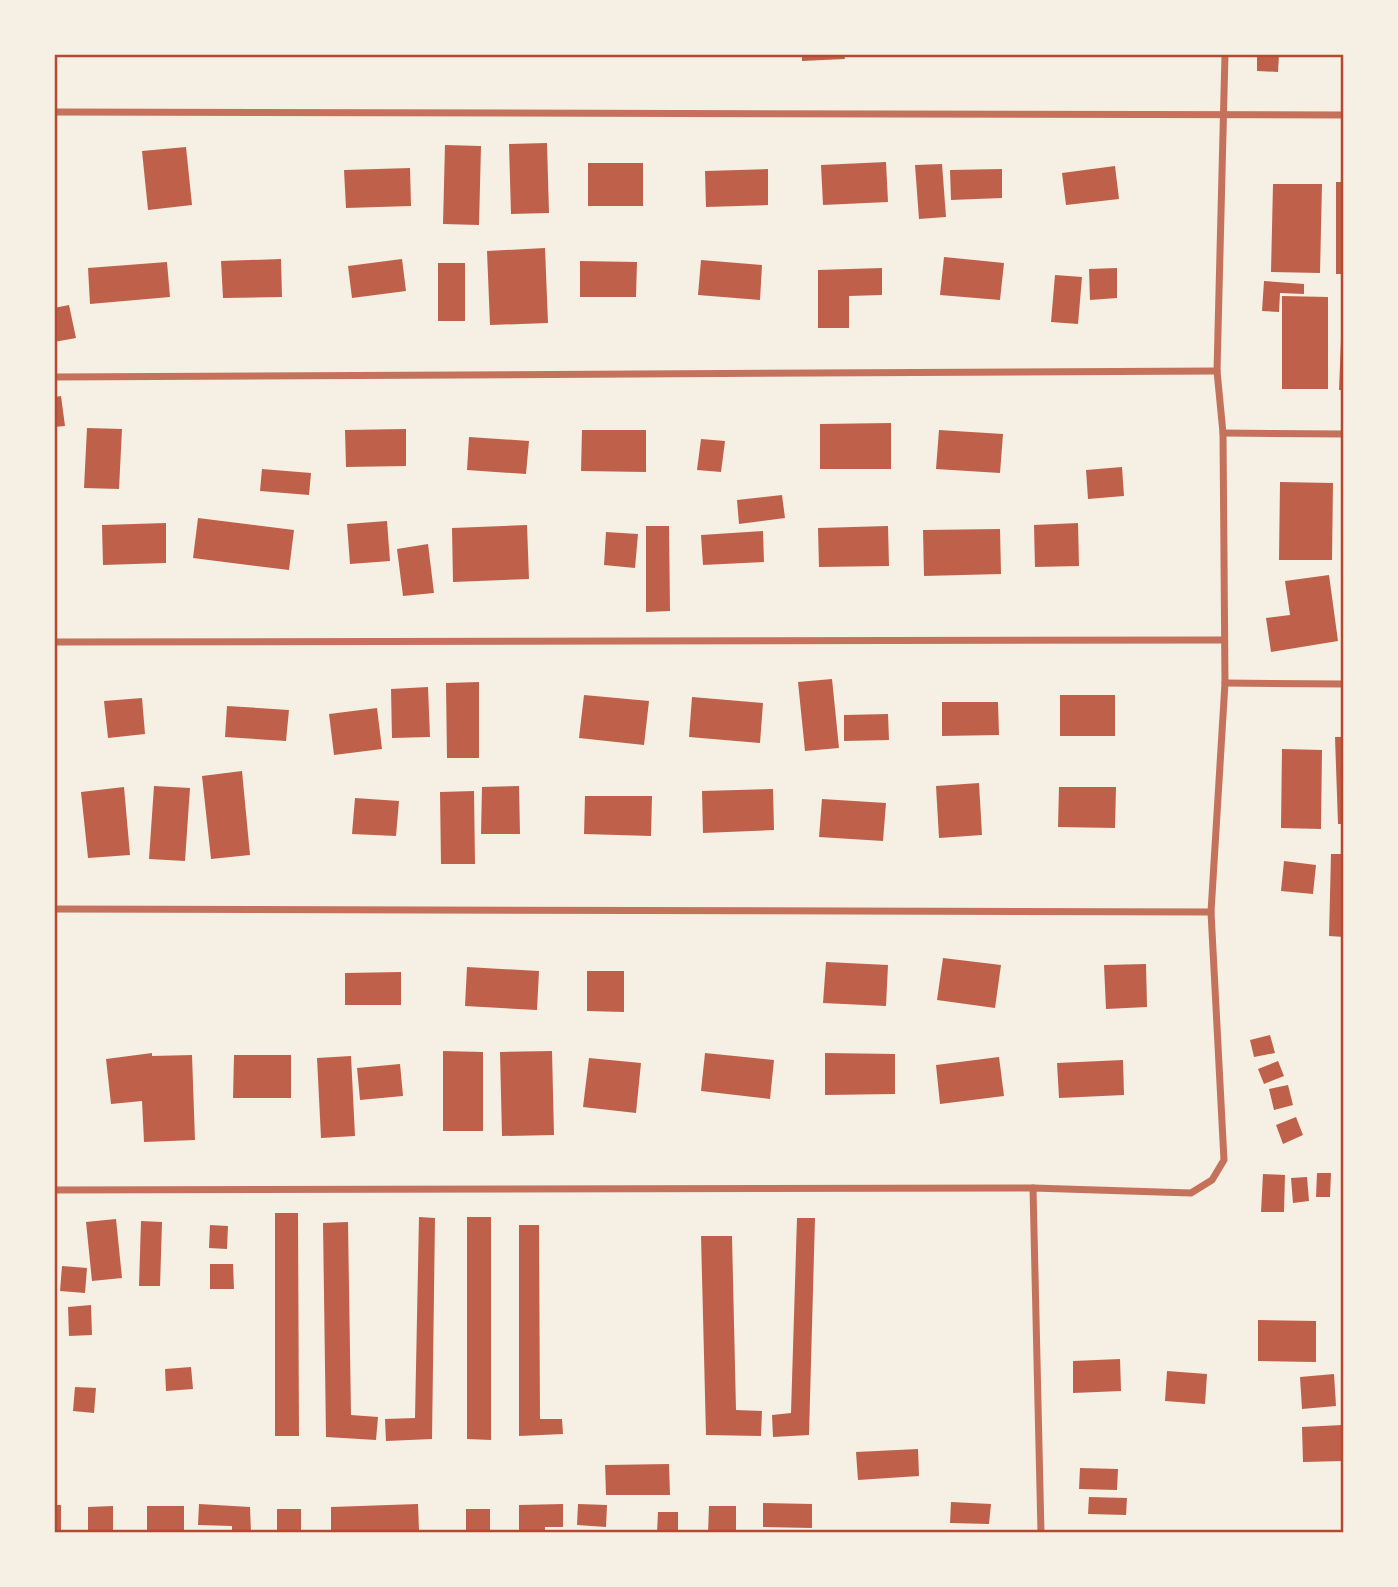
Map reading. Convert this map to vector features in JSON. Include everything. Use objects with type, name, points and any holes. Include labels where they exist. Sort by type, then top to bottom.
[{"type":"street","points":[[54,1190],[1033,1188],[1191,1193],[1212,1180],[1224,1160],[1225,1148],[1211,912],[1224,683],[1223,433],[1217,371],[1225,54]]},
{"type":"street","points":[[54,112],[1344,115]]},
{"type":"street","points":[[54,377],[1217,371]]},
{"type":"street","points":[[1223,433],[1344,434]]},
{"type":"street","points":[[54,642],[1224,640]]},
{"type":"street","points":[[1224,683],[1344,684]]},
{"type":"street","points":[[54,909],[1211,912]]},
{"type":"street","points":[[1033,1188],[1041,1533]]},
{"type":"building","points":[[802,54],[844,54],[845,59],[802,61]]},
{"type":"building","points":[[1257,54],[1279,54],[1278,72],[1257,71]]},
{"type":"building","points":[[547,143],[549,213],[511,214],[509,144]]},
{"type":"building","points":[[445,145],[481,146],[479,225],[443,224]]},
{"type":"building","points":[[186,147],[192,205],[148,210],[142,151]]},
{"type":"building","points":[[886,162],[888,202],[823,205],[821,165]]},
{"type":"building","points":[[588,163],[643,163],[643,206],[588,206]]},
{"type":"building","points":[[942,164],[946,217],[919,219],[915,165]]},
{"type":"building","points":[[1115,166],[1119,199],[1066,205],[1062,173]]},
{"type":"building","points":[[410,168],[411,206],[346,208],[344,170]]},
{"type":"building","points":[[768,169],[768,205],[706,207],[705,171]]},
{"type":"building","points":[[1002,169],[1002,198],[951,200],[950,170]]},
{"type":"building","points":[[1336,182],[1344,182],[1344,274],[1336,274]]},
{"type":"building","points":[[1273,184],[1322,184],[1320,273],[1271,272]]},
{"type":"building","points":[[545,248],[548,323],[490,325],[487,251]]},
{"type":"building","points":[[944,257],[1004,263],[1000,300],[940,295]]},
{"type":"building","points":[[281,259],[282,297],[223,298],[221,261]]},
{"type":"building","points":[[402,259],[406,291],[352,298],[348,266]]},
{"type":"building","points":[[701,260],[762,265],[760,300],[698,295]]},
{"type":"building","points":[[580,261],[637,262],[636,297],[580,297]]},
{"type":"building","points":[[167,262],[170,297],[90,304],[88,268]]},
{"type":"building","points":[[438,263],[465,263],[465,321],[438,321]]},
{"type":"building","points":[[882,268],[882,295],[849,296],[849,328],[818,328],[818,270]]},
{"type":"building","points":[[1117,268],[1117,298],[1090,300],[1089,269]]},
{"type":"building","points":[[1055,275],[1082,277],[1078,324],[1051,322]]},
{"type":"building","points":[[1264,281],[1304,284],[1304,294],[1280,293],[1279,312],[1262,311]]},
{"type":"building","points":[[1282,296],[1328,297],[1328,389],[1282,389]]},
{"type":"building","points":[[69,305],[76,338],[54,342],[54,308]]},
{"type":"building","points":[[1342,315],[1344,390],[1339,390]]},
{"type":"building","points":[[61,396],[65,426],[54,427],[54,397]]},
{"type":"building","points":[[891,423],[891,469],[820,469],[820,424]]},
{"type":"building","points":[[87,428],[122,429],[119,489],[84,488]]},
{"type":"building","points":[[406,429],[406,466],[346,467],[345,430]]},
{"type":"building","points":[[582,430],[646,430],[646,472],[581,471]]},
{"type":"building","points":[[939,430],[1003,434],[1000,473],[936,469]]},
{"type":"building","points":[[469,437],[529,441],[526,474],[467,470]]},
{"type":"building","points":[[701,439],[725,441],[721,472],[697,470]]},
{"type":"building","points":[[1122,467],[1124,496],[1088,499],[1086,470]]},
{"type":"building","points":[[262,469],[311,473],[309,495],[260,491]]},
{"type":"building","points":[[1280,482],[1333,483],[1332,560],[1279,560]]},
{"type":"building","points":[[782,495],[785,518],[739,524],[737,500]]},
{"type":"building","points":[[198,518],[294,530],[289,570],[193,558]]},
{"type":"building","points":[[387,521],[390,561],[350,564],[347,524]]},
{"type":"building","points":[[166,523],[166,563],[103,565],[102,525]]},
{"type":"building","points":[[1078,523],[1079,566],[1035,567],[1034,525]]},
{"type":"building","points":[[527,525],[529,579],[453,582],[452,528]]},
{"type":"building","points":[[646,526],[669,526],[670,611],[646,612]]},
{"type":"building","points":[[888,526],[889,566],[819,567],[818,528]]},
{"type":"building","points":[[1000,529],[1001,574],[924,576],[923,530]]},
{"type":"building","points":[[763,531],[764,562],[703,565],[701,535]]},
{"type":"building","points":[[606,532],[638,534],[635,568],[604,565]]},
{"type":"building","points":[[428,544],[434,593],[403,596],[397,549]]},
{"type":"building","points":[[1329,575],[1338,641],[1271,652],[1266,618],[1290,615],[1285,581]]},
{"type":"building","points":[[832,679],[839,748],[805,751],[798,682]]},
{"type":"building","points":[[479,682],[479,758],[447,758],[446,683]]},
{"type":"building","points":[[428,687],[430,737],[392,738],[391,689]]},
{"type":"building","points":[[584,695],[649,701],[644,745],[579,738]]},
{"type":"building","points":[[1060,695],[1115,695],[1115,736],[1060,736]]},
{"type":"building","points":[[692,697],[763,703],[760,743],[689,737]]},
{"type":"building","points":[[142,698],[145,734],[108,738],[104,701]]},
{"type":"building","points":[[942,702],[998,702],[999,735],[942,736]]},
{"type":"building","points":[[227,706],[289,710],[286,741],[225,737]]},
{"type":"building","points":[[377,708],[382,749],[334,755],[329,714]]},
{"type":"building","points":[[888,714],[889,740],[844,741],[844,715]]},
{"type":"building","points":[[1335,737],[1344,737],[1344,824],[1338,824]]},
{"type":"building","points":[[1282,749],[1322,750],[1321,829],[1281,828]]},
{"type":"building","points":[[242,771],[250,855],[211,859],[202,776]]},
{"type":"building","points":[[979,783],[982,835],[939,838],[936,786]]},
{"type":"building","points":[[154,786],[190,788],[185,861],[149,859]]},
{"type":"building","points":[[519,786],[520,834],[481,834],[482,787]]},
{"type":"building","points":[[124,787],[130,855],[88,858],[81,792]]},
{"type":"building","points":[[1059,787],[1116,787],[1115,828],[1058,827]]},
{"type":"building","points":[[773,789],[774,830],[703,833],[702,791]]},
{"type":"building","points":[[474,791],[475,864],[441,864],[440,792]]},
{"type":"building","points":[[585,796],[652,796],[651,836],[584,834]]},
{"type":"building","points":[[355,798],[399,801],[396,836],[352,834]]},
{"type":"building","points":[[822,799],[886,803],[883,841],[819,837]]},
{"type":"building","points":[[1331,854],[1344,854],[1344,937],[1329,936]]},
{"type":"building","points":[[1284,861],[1316,865],[1313,894],[1281,891]]},
{"type":"building","points":[[943,958],[1001,965],[995,1008],[937,1000]]},
{"type":"building","points":[[826,962],[888,965],[886,1006],[823,1003]]},
{"type":"building","points":[[1146,964],[1147,1007],[1106,1009],[1104,965]]},
{"type":"building","points":[[467,967],[539,971],[537,1010],[465,1006]]},
{"type":"building","points":[[587,971],[624,971],[624,1012],[587,1011]]},
{"type":"building","points":[[401,972],[401,1005],[345,1005],[345,973]]},
{"type":"building","points":[[1270,1035],[1275,1053],[1254,1057],[1250,1040]]},
{"type":"building","points":[[443,1051],[483,1052],[483,1131],[443,1131]]},
{"type":"building","points":[[552,1051],[554,1135],[502,1136],[500,1052]]},
{"type":"building","points":[[152,1053],[152,1056],[192,1055],[195,1140],[144,1142],[142,1101],[111,1104],[106,1059]]},
{"type":"building","points":[[705,1053],[774,1060],[770,1099],[701,1091]]},
{"type":"building","points":[[825,1053],[895,1054],[895,1094],[825,1095]]},
{"type":"building","points":[[234,1055],[291,1055],[291,1098],[233,1098]]},
{"type":"building","points":[[351,1056],[355,1136],[321,1138],[317,1058]]},
{"type":"building","points":[[999,1057],[1004,1096],[940,1104],[936,1065]]},
{"type":"building","points":[[589,1058],[641,1063],[636,1113],[583,1107]]},
{"type":"building","points":[[1123,1060],[1124,1095],[1059,1098],[1057,1063]]},
{"type":"building","points":[[1278,1061],[1284,1076],[1264,1084],[1258,1069]]},
{"type":"building","points":[[400,1064],[403,1096],[360,1100],[357,1068]]},
{"type":"building","points":[[1288,1085],[1293,1105],[1274,1110],[1269,1089]]},
{"type":"building","points":[[1296,1117],[1303,1135],[1283,1144],[1276,1125]]},
{"type":"building","points":[[1317,1173],[1331,1173],[1330,1197],[1316,1197]]},
{"type":"building","points":[[1263,1174],[1285,1175],[1284,1212],[1261,1212]]},
{"type":"building","points":[[1307,1177],[1309,1201],[1293,1203],[1291,1178]]},
{"type":"building","points":[[275,1213],[298,1213],[299,1436],[275,1436]]},
{"type":"building","points":[[419,1217],[435,1218],[432,1439],[386,1441],[385,1419],[415,1418]]},
{"type":"building","points":[[467,1217],[491,1217],[491,1440],[467,1439]]},
{"type":"building","points":[[797,1218],[815,1218],[809,1435],[773,1437],[772,1415],[791,1413]]},
{"type":"building","points":[[116,1219],[122,1278],[92,1281],[86,1222]]},
{"type":"building","points":[[141,1221],[162,1222],[160,1286],[139,1286]]},
{"type":"building","points":[[348,1222],[351,1415],[378,1417],[376,1440],[326,1437],[323,1223]]},
{"type":"building","points":[[210,1225],[228,1226],[227,1249],[209,1248]]},
{"type":"building","points":[[519,1225],[539,1225],[540,1419],[562,1419],[563,1434],[519,1436]]},
{"type":"building","points":[[701,1236],[732,1236],[736,1410],[762,1411],[761,1436],[706,1435]]},
{"type":"building","points":[[210,1264],[233,1264],[234,1289],[210,1289]]},
{"type":"building","points":[[62,1266],[87,1268],[85,1293],[60,1291]]},
{"type":"building","points":[[91,1305],[92,1335],[69,1336],[68,1307]]},
{"type":"building","points":[[1258,1320],[1316,1321],[1316,1362],[1258,1361]]},
{"type":"building","points":[[1120,1359],[1121,1391],[1073,1393],[1073,1361]]},
{"type":"building","points":[[191,1367],[193,1389],[166,1391],[165,1369]]},
{"type":"building","points":[[1167,1371],[1207,1374],[1205,1404],[1165,1401]]},
{"type":"building","points":[[1334,1374],[1336,1406],[1302,1409],[1300,1377]]},
{"type":"building","points":[[75,1387],[96,1388],[94,1413],[73,1411]]},
{"type":"building","points":[[1342,1425],[1343,1461],[1303,1462],[1302,1427]]},
{"type":"building","points":[[918,1449],[919,1476],[858,1480],[856,1452]]},
{"type":"building","points":[[669,1464],[670,1495],[606,1495],[605,1465]]},
{"type":"building","points":[[1080,1468],[1118,1469],[1117,1490],[1079,1489]]},
{"type":"building","points":[[1089,1497],[1127,1498],[1126,1515],[1088,1514]]},
{"type":"building","points":[[951,1502],[991,1504],[989,1524],[950,1523]]},
{"type":"building","points":[[763,1503],[812,1504],[812,1528],[763,1527]]},
{"type":"building","points":[[199,1504],[250,1507],[251,1533],[232,1533],[232,1526],[198,1525]]},
{"type":"building","points":[[418,1504],[419,1530],[331,1533],[331,1507]]},
{"type":"building","points":[[563,1504],[563,1527],[545,1527],[545,1533],[519,1533],[519,1505]]},
{"type":"building","points":[[578,1504],[607,1505],[606,1527],[577,1525]]},
{"type":"building","points":[[54,1505],[61,1505],[61,1533],[54,1533]]},
{"type":"building","points":[[113,1506],[113,1533],[88,1533],[88,1507]]},
{"type":"building","points":[[147,1506],[184,1506],[184,1530],[174,1530],[174,1533],[147,1533]]},
{"type":"building","points":[[709,1506],[736,1506],[736,1533],[708,1533]]},
{"type":"building","points":[[277,1509],[301,1509],[301,1533],[277,1533]]},
{"type":"building","points":[[466,1509],[490,1509],[490,1533],[466,1533]]},
{"type":"building","points":[[658,1512],[678,1512],[678,1533],[657,1533]]}]
